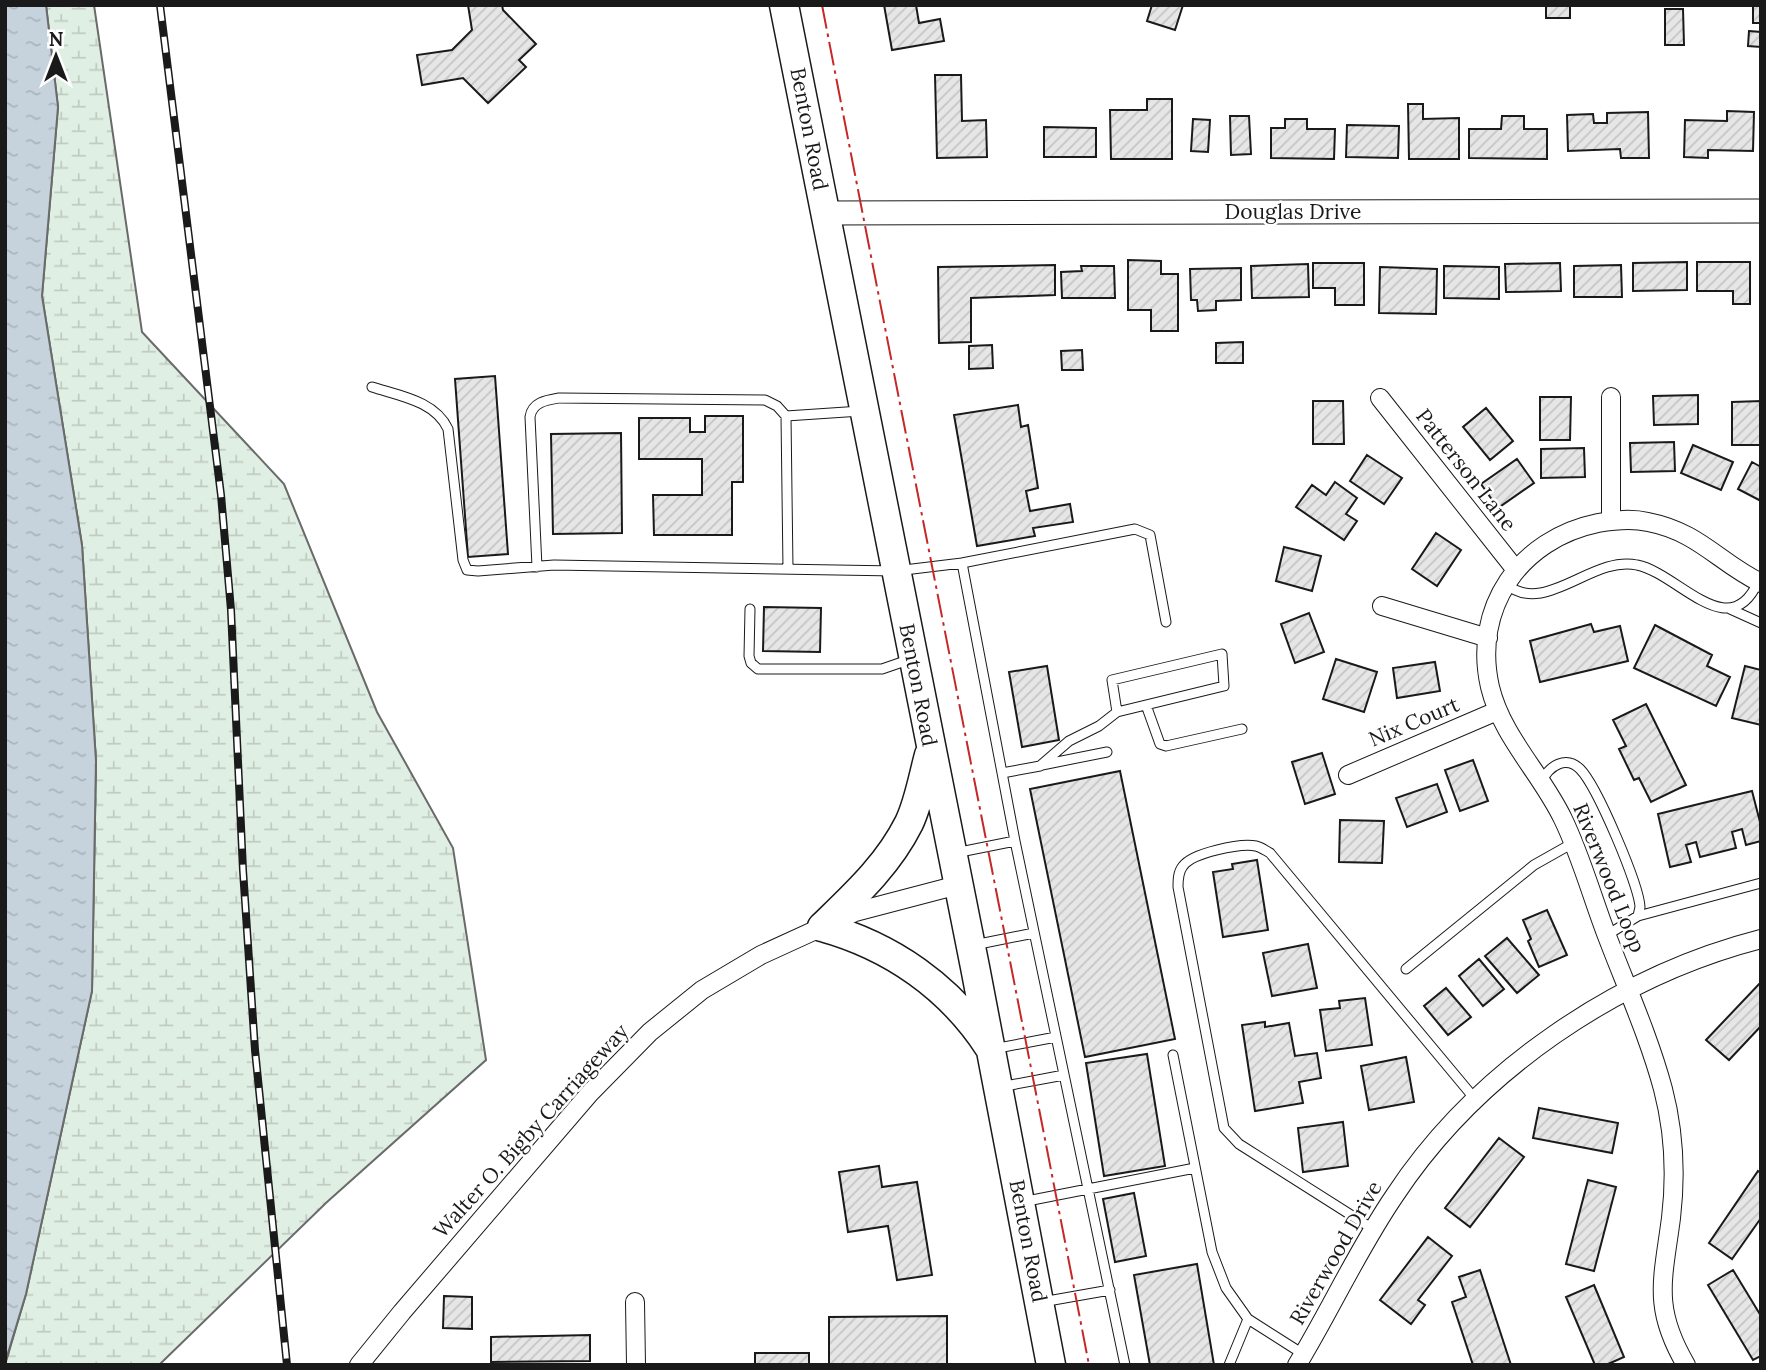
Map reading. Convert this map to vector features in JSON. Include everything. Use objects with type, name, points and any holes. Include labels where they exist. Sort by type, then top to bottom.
[{"type":"main road","name":"Benton Road","points":[[784,5],[971,946],[1051,1365]]},
{"type":"main road","points":[[822,927],[874,876],[896,846],[910,820],[931,747]]},
{"type":"main road","points":[[822,927],[848,934],[895,957],[925,976],[982,1036],[991,1050]]},
{"type":"street","name":"Douglas Drive","points":[[825,213],[1761,211]]},
{"type":"street","points":[[1611,397],[1611,520]]},
{"type":"street","name":"Patterson Lane","points":[[1380,398],[1511,577]]},
{"type":"street","name":"Riverwood Loop","points":[[1686,1365],[1673,1341],[1662,1301],[1662,1278],[1673,1183],[1670,1120],[1654,1058],[1573,843],[1542,781],[1509,735],[1497,711],[1487,664],[1488,638],[1492,613],[1511,577],[1548,541],[1567,531],[1611,520],[1648,522],[1685,533],[1758,578]]},
{"type":"street","points":[[1382,606],[1488,638]]},
{"type":"street","name":"Nix Court","points":[[1348,775],[1497,711]]},
{"type":"street","name":"Walter O. Bigby Carriageway","points":[[359,1365],[590,1093],[650,1032],[702,990],[761,955],[855,912],[958,885]]},
{"type":"street","name":"Riverwood Drive","points":[[1300,1360],[1397,1191],[1432,1146],[1475,1099],[1514,1065],[1567,1026],[1629,990],[1699,958],[1761,939]]},
{"type":"street","points":[[635,1302],[636,1365]]},
{"type":"lane","points":[[372,387],[426,405],[442,416],[448,429],[463,560],[467,570],[554,565],[896,571],[962,563],[1135,529],[1150,535],[1166,622]]},
{"type":"lane","points":[[537,567],[530,417],[531,411],[542,401],[559,398],[765,400],[778,406],[786,416],[788,569]]},
{"type":"lane","points":[[786,416],[865,411]]},
{"type":"lane","points":[[962,563],[1015,841],[1125,1365]]},
{"type":"lane","points":[[1511,577],[1515,592],[1534,594],[1553,590],[1597,569],[1636,564],[1655,571],[1717,608],[1730,609],[1761,623]]},
{"type":"lane","points":[[1730,609],[1744,604],[1751,597],[1758,578]]},
{"type":"lane","points":[[750,609],[749,656],[751,663],[758,669],[882,668],[913,658]]},
{"type":"lane","points":[[1040,766],[1069,741],[1099,726],[1117,712],[1224,686],[1222,654],[1112,680],[1117,712]]},
{"type":"lane","points":[[1146,705],[1160,744],[1166,746],[1242,729]]},
{"type":"lane","points":[[1002,773],[1107,752]]},
{"type":"lane","points":[[1542,781],[1549,768],[1555,764],[1567,764],[1579,768],[1595,790],[1617,838],[1640,903],[1638,916]]},
{"type":"lane","points":[[952,853],[1015,841]]},
{"type":"lane","points":[[1406,969],[1534,865],[1573,843]]},
{"type":"lane","points":[[1373,1229],[1239,1144],[1224,1128],[1178,887],[1178,874],[1183,866],[1192,857],[1241,846],[1258,846],[1270,853],[1475,1099]]},
{"type":"lane","points":[[1606,935],[1638,916],[1761,883]]},
{"type":"lane","points":[[971,946],[1034,933]]},
{"type":"lane","points":[[991,1050],[1056,1037]]},
{"type":"lane","points":[[1173,1055],[1212,1252],[1226,1288],[1248,1319],[1300,1360]]},
{"type":"lane","points":[[998,1087],[1064,1075]]},
{"type":"lane","points":[[1020,1202],[1195,1168]]},
{"type":"lane","points":[[1040,1302],[1110,1290]]},
{"type":"lane","points":[[1229,1365],[1248,1319]]},
{"type":"green space","points":[[46,5],[94,5],[142,332],[284,484],[377,712],[453,848],[486,1060],[327,1202],[159,1365],[5,1365],[26,1294],[92,991],[96,761],[82,545],[42,296],[58,107]]},
{"type":"water","points":[[5,5],[46,5],[58,107],[42,296],[82,545],[96,761],[92,991],[26,1294],[5,1363]]},
{"type":"building","points":[[468,5],[502,5],[503,10],[536,44],[519,60],[526,67],[488,103],[463,78],[422,85],[417,55],[452,50],[472,30]]},
{"type":"building","points":[[884,5],[916,5],[919,23],[940,19],[944,41],[892,50]]},
{"type":"building","points":[[1152,5],[1183,5],[1175,30],[1147,21]]},
{"type":"building","points":[[1546,5],[1570,5],[1570,18],[1546,18]]},
{"type":"building","points":[[1753,5],[1761,5],[1761,23],[1753,23]]},
{"type":"building","points":[[1665,9],[1683,9],[1684,45],[1665,45]]},
{"type":"building","points":[[1749,31],[1761,32],[1761,47],[1748,46]]},
{"type":"building","points":[[935,75],[961,75],[962,121],[986,120],[987,157],[937,158]]},
{"type":"building","points":[[1147,99],[1172,99],[1172,159],[1111,159],[1110,110],[1147,110]]},
{"type":"building","points":[[1408,104],[1423,104],[1423,119],[1459,118],[1459,159],[1409,159]]},
{"type":"building","points":[[1727,111],[1754,112],[1753,151],[1708,150],[1708,158],[1684,157],[1685,120],[1727,121]]},
{"type":"building","points":[[1648,112],[1649,158],[1621,158],[1620,149],[1568,151],[1567,115],[1593,114],[1594,123],[1607,123],[1607,113]]},
{"type":"building","points":[[1230,116],[1249,116],[1251,154],[1231,155]]},
{"type":"building","points":[[1502,116],[1524,116],[1524,129],[1547,129],[1547,159],[1469,158],[1469,129],[1501,129]]},
{"type":"building","points":[[1193,119],[1210,120],[1208,152],[1191,151]]},
{"type":"building","points":[[1285,119],[1307,119],[1307,129],[1335,129],[1334,159],[1271,158],[1271,128],[1285,128]]},
{"type":"building","points":[[1347,125],[1399,126],[1398,158],[1346,157]]},
{"type":"building","points":[[1044,127],[1096,128],[1096,157],[1044,157]]},
{"type":"building","points":[[1128,260],[1161,261],[1161,274],[1178,274],[1178,331],[1151,331],[1151,310],[1128,310]]},
{"type":"building","points":[[1687,262],[1687,290],[1633,291],[1633,263]]},
{"type":"building","points":[[1697,262],[1750,262],[1750,304],[1733,304],[1733,291],[1697,291]]},
{"type":"building","points":[[1313,263],[1364,263],[1364,305],[1335,305],[1335,288],[1313,288]]},
{"type":"building","points":[[1560,263],[1561,291],[1506,292],[1505,264]]},
{"type":"building","points":[[1308,264],[1309,297],[1252,298],[1251,266]]},
{"type":"building","points":[[1055,265],[1055,295],[971,298],[971,342],[939,343],[938,267]]},
{"type":"building","points":[[1621,265],[1622,297],[1574,297],[1574,266]]},
{"type":"building","points":[[1081,266],[1114,266],[1115,298],[1062,298],[1061,272],[1082,271]]},
{"type":"building","points":[[1444,266],[1499,267],[1499,299],[1444,298]]},
{"type":"building","points":[[1380,267],[1437,269],[1436,314],[1379,313]]},
{"type":"building","points":[[1241,268],[1241,300],[1216,301],[1216,310],[1198,311],[1197,300],[1191,300],[1190,269]]},
{"type":"building","points":[[1243,342],[1243,363],[1216,363],[1216,343]]},
{"type":"building","points":[[992,345],[993,368],[969,369],[969,346]]},
{"type":"building","points":[[1082,350],[1083,370],[1062,370],[1061,351]]},
{"type":"building","points":[[495,376],[508,554],[468,557],[455,379]]},
{"type":"building","points":[[1698,395],[1698,424],[1654,425],[1653,396]]},
{"type":"building","points":[[1540,397],[1571,397],[1570,440],[1540,440]]},
{"type":"building","points":[[1313,401],[1343,401],[1344,444],[1313,444]]},
{"type":"building","points":[[1761,401],[1761,445],[1732,445],[1732,402]]},
{"type":"building","points":[[1018,405],[1021,427],[1028,425],[1038,488],[1026,491],[1030,511],[1070,504],[1073,522],[1033,528],[1035,536],[977,546],[954,415]]},
{"type":"building","points":[[1486,408],[1513,441],[1490,460],[1463,427]]},
{"type":"building","points":[[705,416],[743,416],[743,482],[732,482],[732,535],[654,535],[653,495],[702,495],[702,459],[639,459],[639,418],[690,418],[690,432],[705,432]]},
{"type":"building","points":[[621,433],[622,533],[553,534],[551,434]]},
{"type":"building","points":[[1674,442],[1675,471],[1631,472],[1630,443]]},
{"type":"building","points":[[1693,445],[1733,462],[1721,490],[1681,473]]},
{"type":"building","points":[[1584,448],[1585,477],[1541,478],[1541,449]]},
{"type":"building","points":[[1367,455],[1402,478],[1384,504],[1350,481]]},
{"type":"building","points":[[1517,459],[1534,483],[1498,508],[1481,484]]},
{"type":"building","points":[[1752,462],[1761,467],[1761,501],[1738,489]]},
{"type":"building","points":[[1335,482],[1357,498],[1346,514],[1357,521],[1344,540],[1296,507],[1312,485],[1326,495]]},
{"type":"building","points":[[1436,533],[1461,550],[1437,586],[1412,569]]},
{"type":"building","points":[[1284,547],[1321,556],[1312,591],[1276,581]]},
{"type":"building","points":[[764,607],[821,608],[820,652],[763,651]]},
{"type":"building","points":[[1309,613],[1324,652],[1295,663],[1281,624]]},
{"type":"building","points":[[1591,624],[1594,632],[1620,626],[1628,661],[1540,682],[1530,641]]},
{"type":"building","points":[[1655,625],[1712,655],[1707,666],[1730,677],[1716,706],[1634,668]]},
{"type":"building","points":[[1336,659],[1377,672],[1364,712],[1323,699]]},
{"type":"building","points":[[1435,662],[1440,691],[1397,698],[1393,668]]},
{"type":"building","points":[[1047,666],[1059,740],[1022,747],[1009,672]]},
{"type":"building","points":[[1745,666],[1761,670],[1761,725],[1732,718]]},
{"type":"building","points":[[1646,704],[1686,785],[1651,802],[1639,778],[1634,780],[1619,749],[1626,746],[1613,720]]},
{"type":"building","points":[[1322,753],[1335,794],[1305,804],[1292,762]]},
{"type":"building","points":[[1473,760],[1488,801],[1460,811],[1445,770]]},
{"type":"building","points":[[1120,771],[1175,1039],[1085,1057],[1030,789]]},
{"type":"building","points":[[1437,784],[1447,812],[1407,827],[1396,798]]},
{"type":"building","points":[[1752,791],[1761,826],[1761,841],[1746,845],[1742,829],[1732,832],[1736,848],[1700,857],[1696,842],[1686,845],[1691,862],[1670,867],[1658,814]]},
{"type":"building","points":[[1340,820],[1384,821],[1382,863],[1339,862]]},
{"type":"building","points":[[1257,860],[1268,930],[1223,937],[1213,872],[1233,869],[1232,864]]},
{"type":"building","points":[[1547,910],[1567,955],[1539,967],[1523,920]]},
{"type":"building","points":[[1507,938],[1539,975],[1517,993],[1485,956]]},
{"type":"building","points":[[1308,944],[1317,988],[1272,996],[1263,953]]},
{"type":"building","points":[[1479,959],[1504,989],[1483,1006],[1459,976]]},
{"type":"building","points":[[1761,982],[1761,1026],[1729,1060],[1706,1040]]},
{"type":"building","points":[[1446,988],[1471,1017],[1448,1035],[1424,1006]]},
{"type":"building","points":[[1365,998],[1372,1045],[1326,1051],[1320,1010],[1340,1008],[1339,1001]]},
{"type":"building","points":[[1265,1022],[1265,1027],[1289,1023],[1295,1056],[1317,1053],[1321,1078],[1299,1082],[1303,1103],[1255,1111],[1242,1025]]},
{"type":"building","points":[[1147,1054],[1165,1166],[1104,1176],[1086,1063]]},
{"type":"building","points":[[1406,1057],[1414,1102],[1369,1110],[1361,1066]]},
{"type":"building","points":[[1539,1108],[1618,1123],[1612,1153],[1533,1138]]},
{"type":"building","points":[[1343,1122],[1348,1166],[1303,1172],[1298,1128]]},
{"type":"building","points":[[1499,1138],[1524,1157],[1470,1227],[1445,1208]]},
{"type":"building","points":[[879,1166],[882,1187],[917,1182],[932,1275],[897,1280],[888,1226],[848,1232],[839,1172]]},
{"type":"building","points":[[1758,1171],[1761,1173],[1761,1218],[1732,1259],[1709,1243]]},
{"type":"building","points":[[1588,1180],[1616,1187],[1594,1271],[1566,1264]]},
{"type":"building","points":[[1134,1193],[1146,1256],[1115,1262],[1103,1199]]},
{"type":"building","points":[[1428,1237],[1452,1256],[1418,1300],[1425,1305],[1411,1324],[1380,1300]]},
{"type":"building","points":[[1197,1264],[1214,1365],[1150,1365],[1134,1275]]},
{"type":"building","points":[[1480,1270],[1511,1365],[1473,1365],[1452,1302],[1466,1297],[1459,1277]]},
{"type":"building","points":[[1733,1270],[1761,1316],[1761,1356],[1753,1360],[1708,1285]]},
{"type":"building","points":[[1594,1285],[1624,1357],[1606,1365],[1595,1365],[1566,1297]]},
{"type":"building","points":[[444,1296],[472,1297],[472,1329],[443,1328]]},
{"type":"building","points":[[947,1316],[947,1365],[829,1365],[829,1317]]},
{"type":"building","points":[[590,1335],[590,1361],[491,1362],[491,1337]]},
{"type":"building","points":[[755,1353],[809,1353],[809,1365],[755,1365]]},
{"type":"railway","points":[[160,5],[221,495],[231,610],[243,870],[255,1050],[287,1365]]},
{"type":"power","points":[[822,5],[1089,1365]]}]
